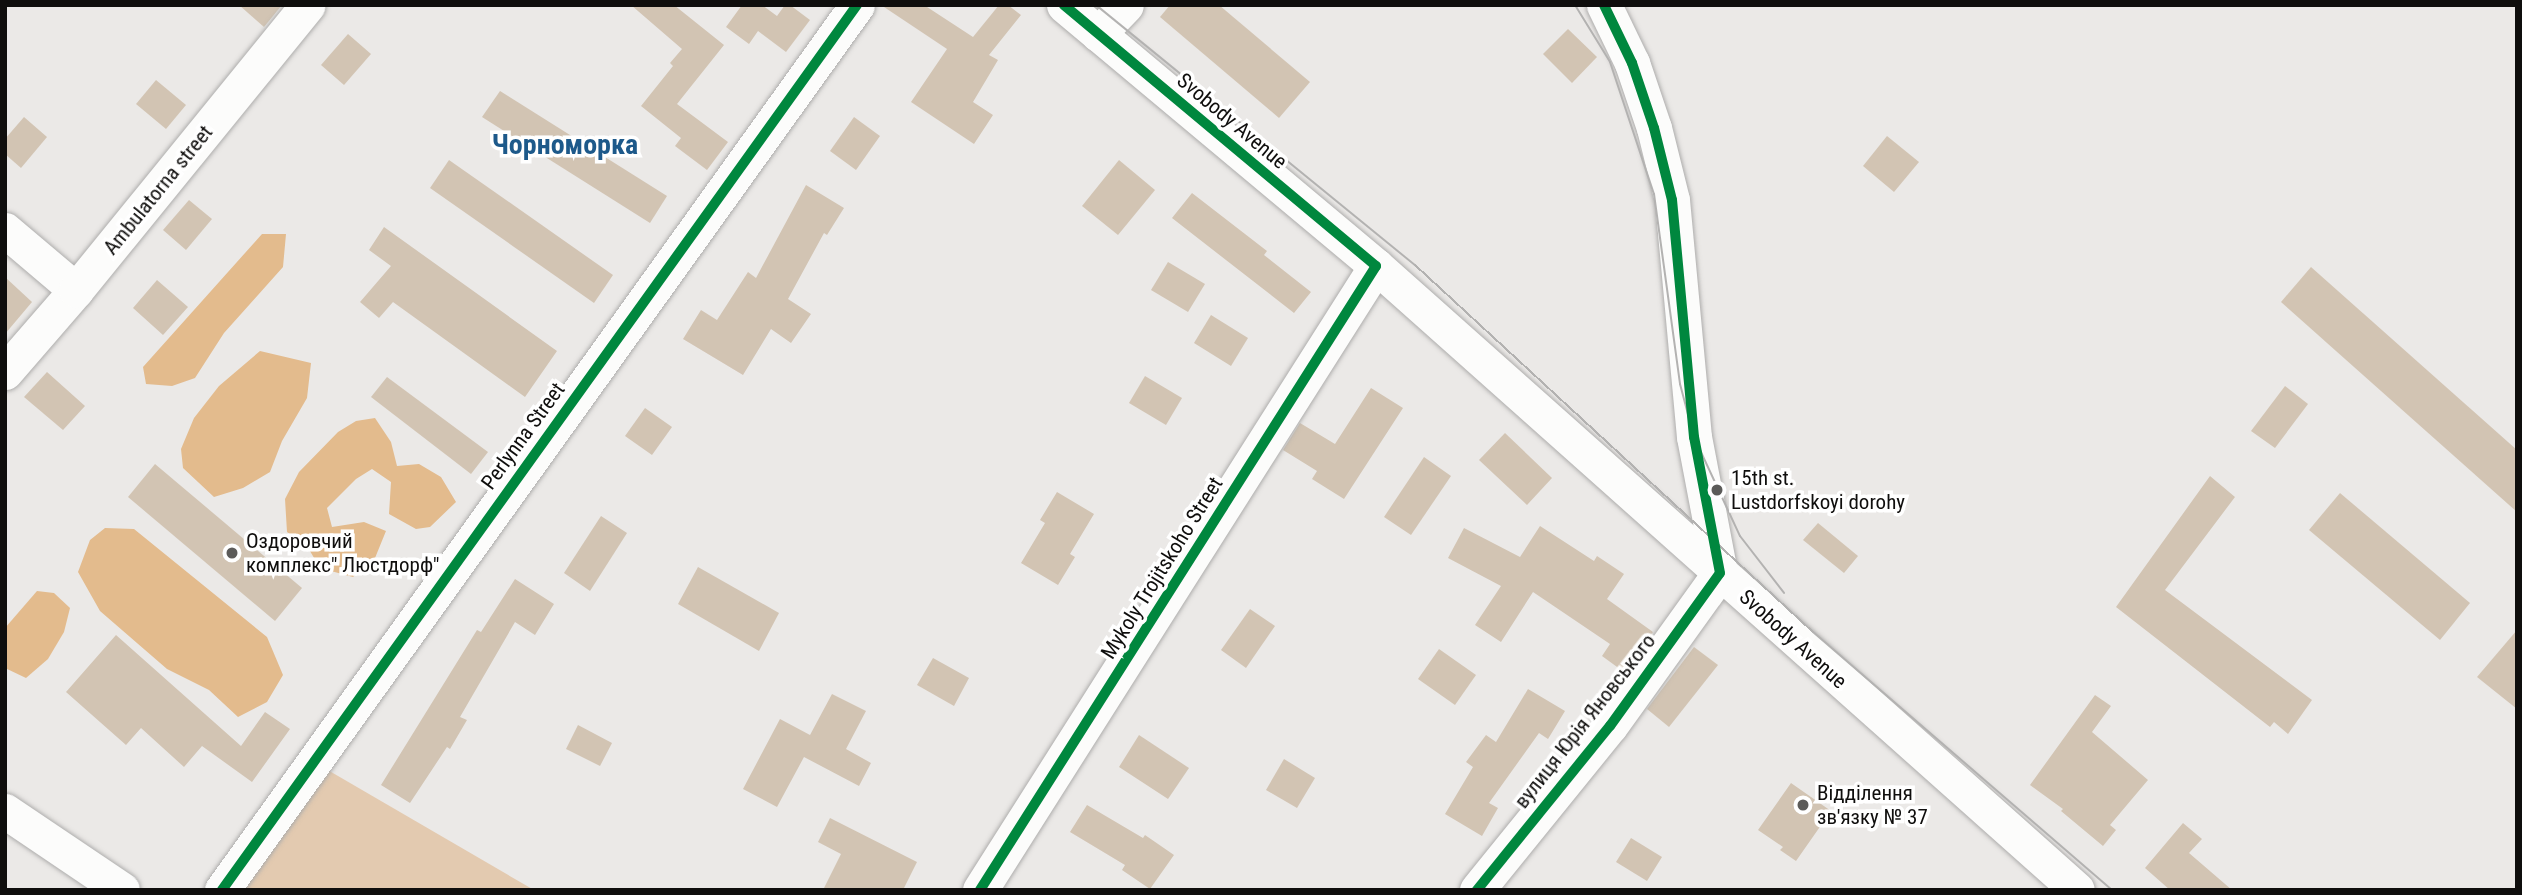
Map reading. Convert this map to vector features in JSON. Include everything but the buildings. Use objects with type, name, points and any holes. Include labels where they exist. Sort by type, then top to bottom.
[{"type":"street","name":"Ambulatorna street","points":[[5,372],[76,290],[308,5]]},
{"type":"street","name":"Perlynna Street","points":[[222,890],[857,5]]},
{"type":"street","name":"Svobody Avenue","points":[[1063,5],[1376,266],[2077,890]]},
{"type":"street","points":[[1098,34],[1126,5]]},
{"type":"street","points":[[1604,5],[1632,63],[1654,128],[1672,200],[1695,437],[1720,573]]},
{"type":"street","points":[[5,230],[76,290]]},
{"type":"street","name":"Mykoly Trojitskoho Street","points":[[980,890],[1376,266]]},
{"type":"street","name":"вулиця Юрія Яновського","points":[[1477,890],[1610,726],[1720,573]]},
{"type":"street","points":[[5,811],[122,890]]},
{"type":"shaded area","points":[[262,234],[286,234],[283,267],[224,333],[195,378],[172,386],[146,384],[143,367]]},
{"type":"shaded area","points":[[260,351],[311,363],[307,398],[282,441],[270,472],[243,488],[214,497],[183,468],[181,449],[194,418],[219,386]]},
{"type":"shaded area","points":[[375,418],[391,442],[397,466],[419,464],[441,477],[456,502],[430,527],[416,529],[389,514],[391,482],[372,469],[356,479],[327,508],[332,527],[364,522],[386,531],[375,558],[353,577],[320,568],[307,546],[287,532],[285,499],[299,472],[338,432],[356,421]]},
{"type":"shaded area","points":[[105,528],[134,529],[267,637],[283,675],[267,702],[238,717],[209,690],[167,669],[100,611],[78,572],[90,540]]},
{"type":"shaded area","points":[[37,591],[54,593],[70,608],[64,632],[48,659],[26,678],[5,668],[5,628]]},
{"type":"shaded area","points":[[326,769],[534,890],[236,890]]},
{"type":"tram line","points":[[1096,5],[1415,265],[1813,632],[2112,890]]},
{"type":"tram line","points":[[1575,5],[1610,62],[1654,194],[1680,384],[1694,437],[1740,536],[1784,593]]},
{"type":"cycle path","points":[[222,890],[857,5]]},
{"type":"cycle path","points":[[980,890],[1376,266],[1064,5]]},
{"type":"cycle path","points":[[1477,890],[1610,726],[1720,573],[1694,437],[1672,200],[1654,128],[1632,63],[1604,5]]},
{"type":"place","name":"15th st. Lustdorfskoyi dorohy","points":[[1717,490]]},
{"type":"place","name":"Оздоровчий комплекс\" Люстдорф\"","points":[[232,553]]},
{"type":"place","name":"Відділення зв'язку № 37","points":[[1803,805]]},
{"type":"district","name":"Чорноморка","points":[[565,145]]}]
